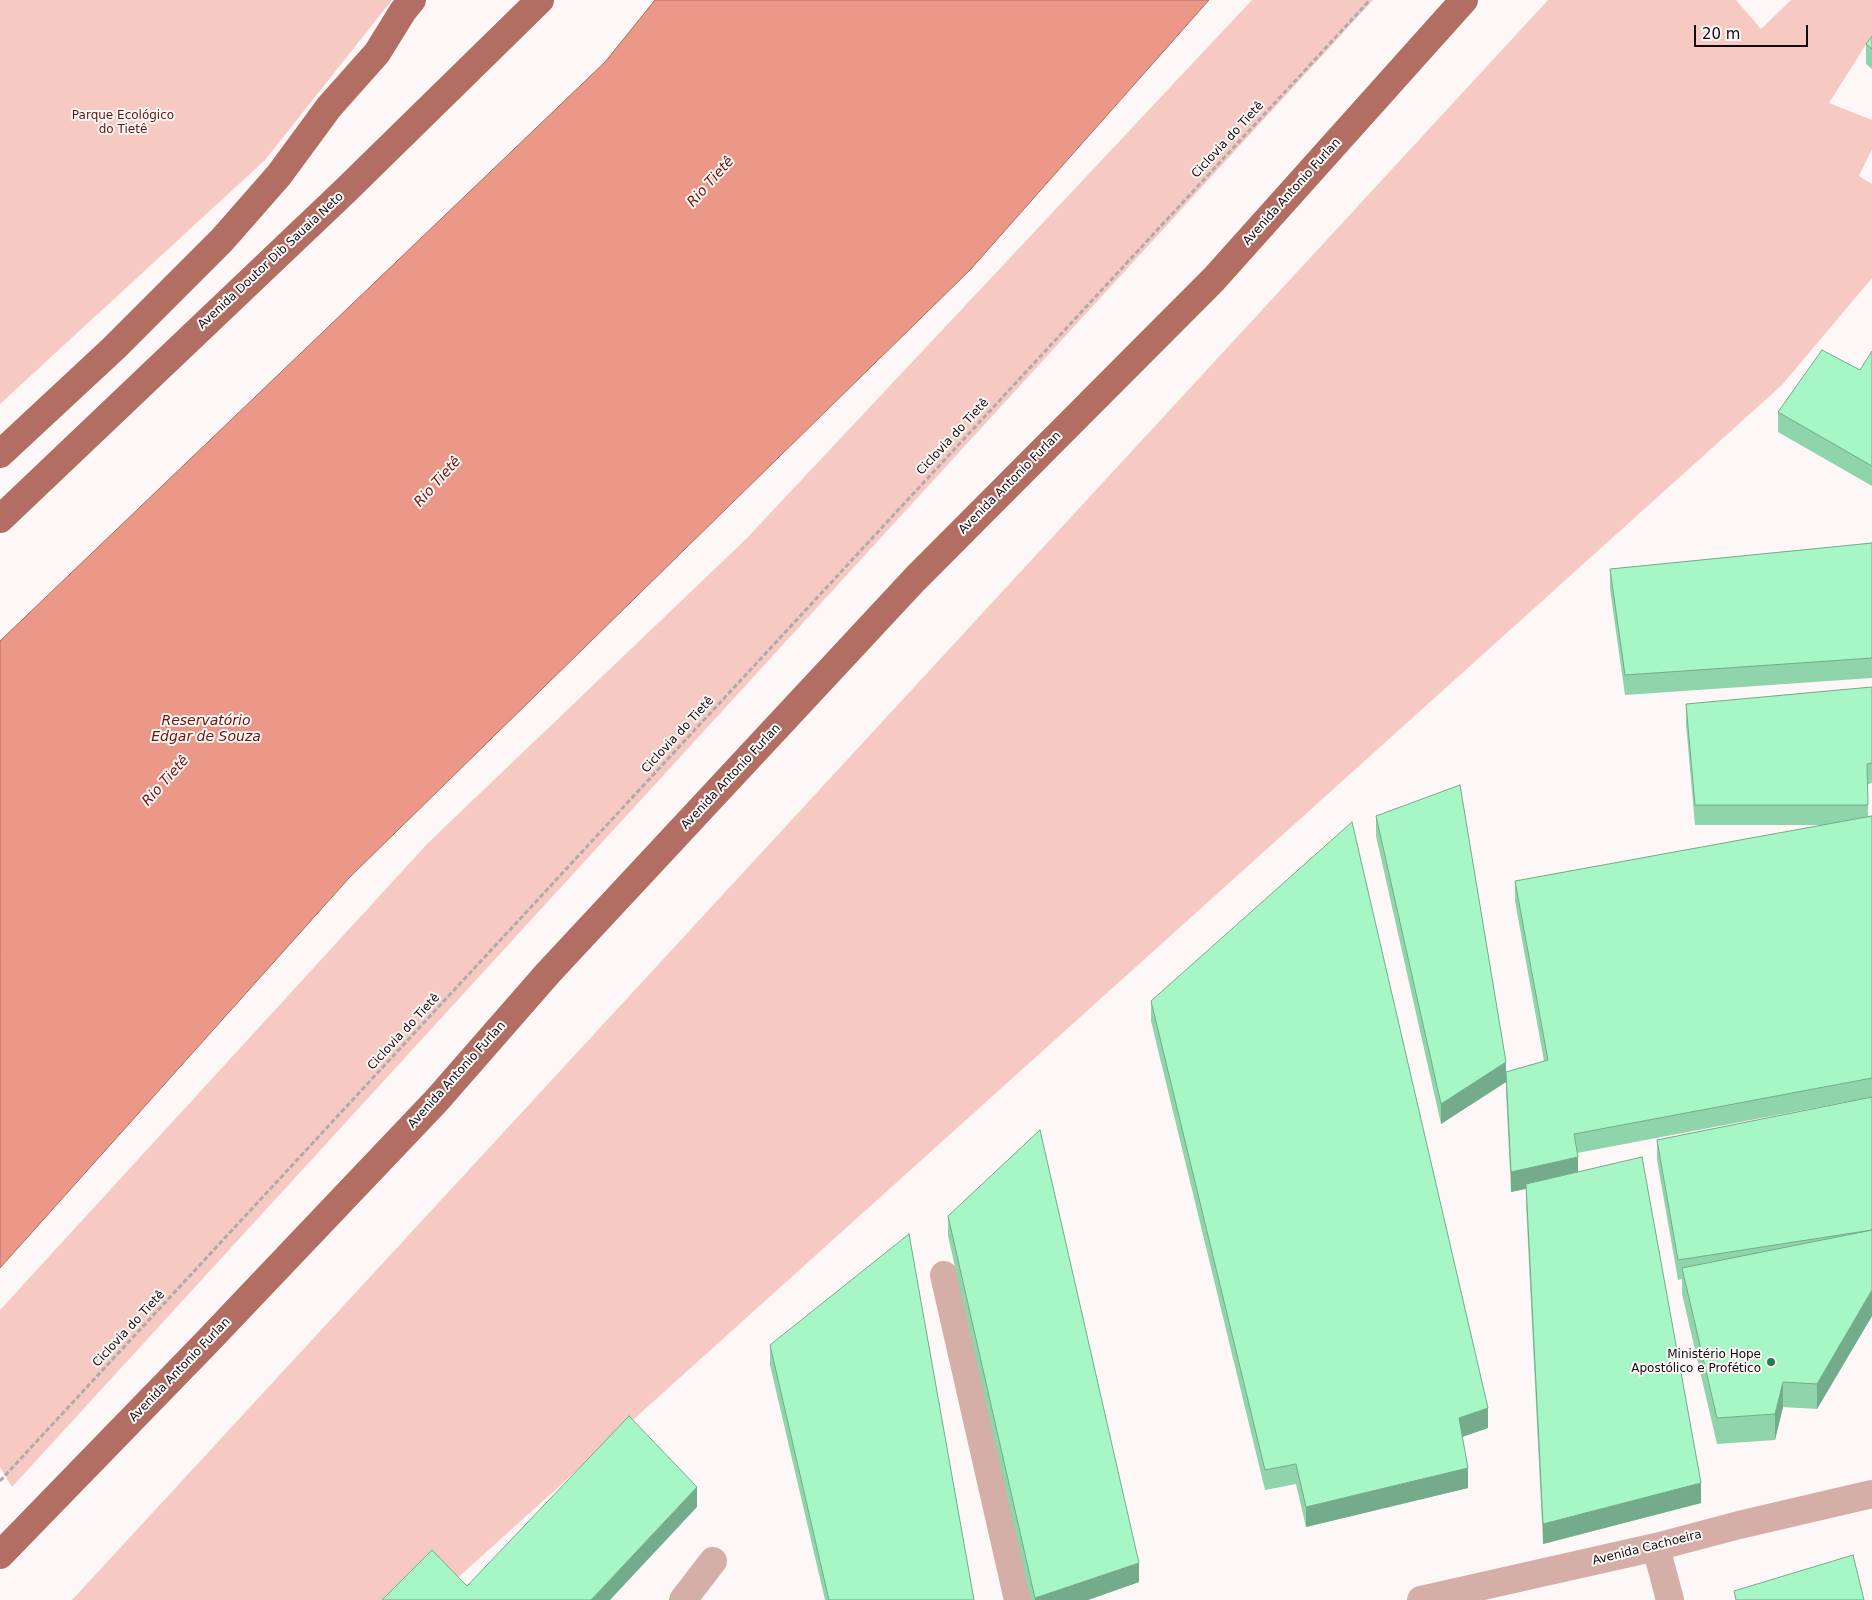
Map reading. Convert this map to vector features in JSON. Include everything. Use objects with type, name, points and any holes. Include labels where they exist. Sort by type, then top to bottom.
[{"type":"main road","points":[[0,454],[114,348],[222,240],[279,175],[329,107],[377,53],[412,0]]},
{"type":"main road","name":"Avenida Antonio Furlan","points":[[0,1555],[206,1344],[437,1100],[548,973],[915,579],[1214,279],[1464,0]]},
{"type":"main road","name":"Avenida Doutor Dib Sauaia Neto","points":[[0,520],[345,191],[535,1]]},
{"type":"street","points":[[944,1275],[1018,1600]]},
{"type":"street","name":"Avenida Cachoeira","points":[[1421,1600],[1656,1547],[1739,1525],[1872,1494]]},
{"type":"street","points":[[1656,1547],[1670,1600]]},
{"type":"street","points":[[683,1600],[713,1561]]},
{"type":"path","name":"Ciclovia do Tietê","points":[[0,1481],[1370,0]]},
{"type":"green space","name":"Parque Ecológico do Tietê","points":[[0,0],[392,0],[265,160],[0,404]]},
{"type":"green space","points":[[1252,0],[1373,0],[12,1487],[0,1467],[0,1310],[428,843],[746,539]]},
{"type":"green space","points":[[1548,0],[1736,0],[1761,29],[1791,0],[1872,0],[1872,35],[1829,103],[1872,120],[1872,149],[1859,176],[1872,184],[1872,278],[1782,385],[433,1600],[72,1600]]},
{"type":"water","name":"Reservatório Edgar de Souza","points":[[655,0],[1209,0],[970,270],[350,877],[0,1268],[0,641],[605,62]]},
{"type":"building","points":[[1872,36],[1872,49],[1866,44]]},
{"type":"building","points":[[1822,350],[1860,370],[1872,351],[1872,466],[1778,412]]},
{"type":"building","points":[[1872,543],[1872,658],[1625,675],[1610,569]]},
{"type":"building","points":[[1872,687],[1872,763],[1867,764],[1868,805],[1695,805],[1686,704]]},
{"type":"building","points":[[1460,785],[1506,1062],[1441,1104],[1376,816]]},
{"type":"building","points":[[1872,816],[1872,1078],[1574,1134],[1578,1157],[1511,1172],[1506,1072],[1548,1060],[1515,881]]},
{"type":"building","points":[[1352,822],[1488,1408],[1459,1418],[1468,1468],[1306,1507],[1296,1464],[1265,1470],[1151,1001]]},
{"type":"building","points":[[1872,1097],[1872,1230],[1678,1260],[1657,1140]]},
{"type":"building","points":[[1040,1130],[1139,1563],[1035,1598],[948,1216]]},
{"type":"building","points":[[1642,1157],[1701,1483],[1543,1524],[1526,1184]]},
{"type":"building","name":"Ministério Hope Apostólico e Profético","points":[[1872,1230],[1872,1290],[1817,1384],[1783,1382],[1775,1414],[1717,1418],[1682,1268]]},
{"type":"building","points":[[909,1234],[974,1600],[829,1600],[770,1345]]},
{"type":"building","points":[[629,1416],[697,1487],[591,1600],[382,1600],[432,1550],[467,1586]]},
{"type":"building","points":[[1853,1555],[1864,1600],[1736,1600],[1734,1591]]},
{"type":"place","name":"Ministério Hope Apostólico e Profético","points":[[1771,1362]]},
{"type":"water label","name":"Rio Tietê","points":[[711,182]]},
{"type":"water label","name":"Rio Tietê","points":[[438,482]]},
{"type":"water label","name":"Rio Tietê","points":[[166,781]]}]
